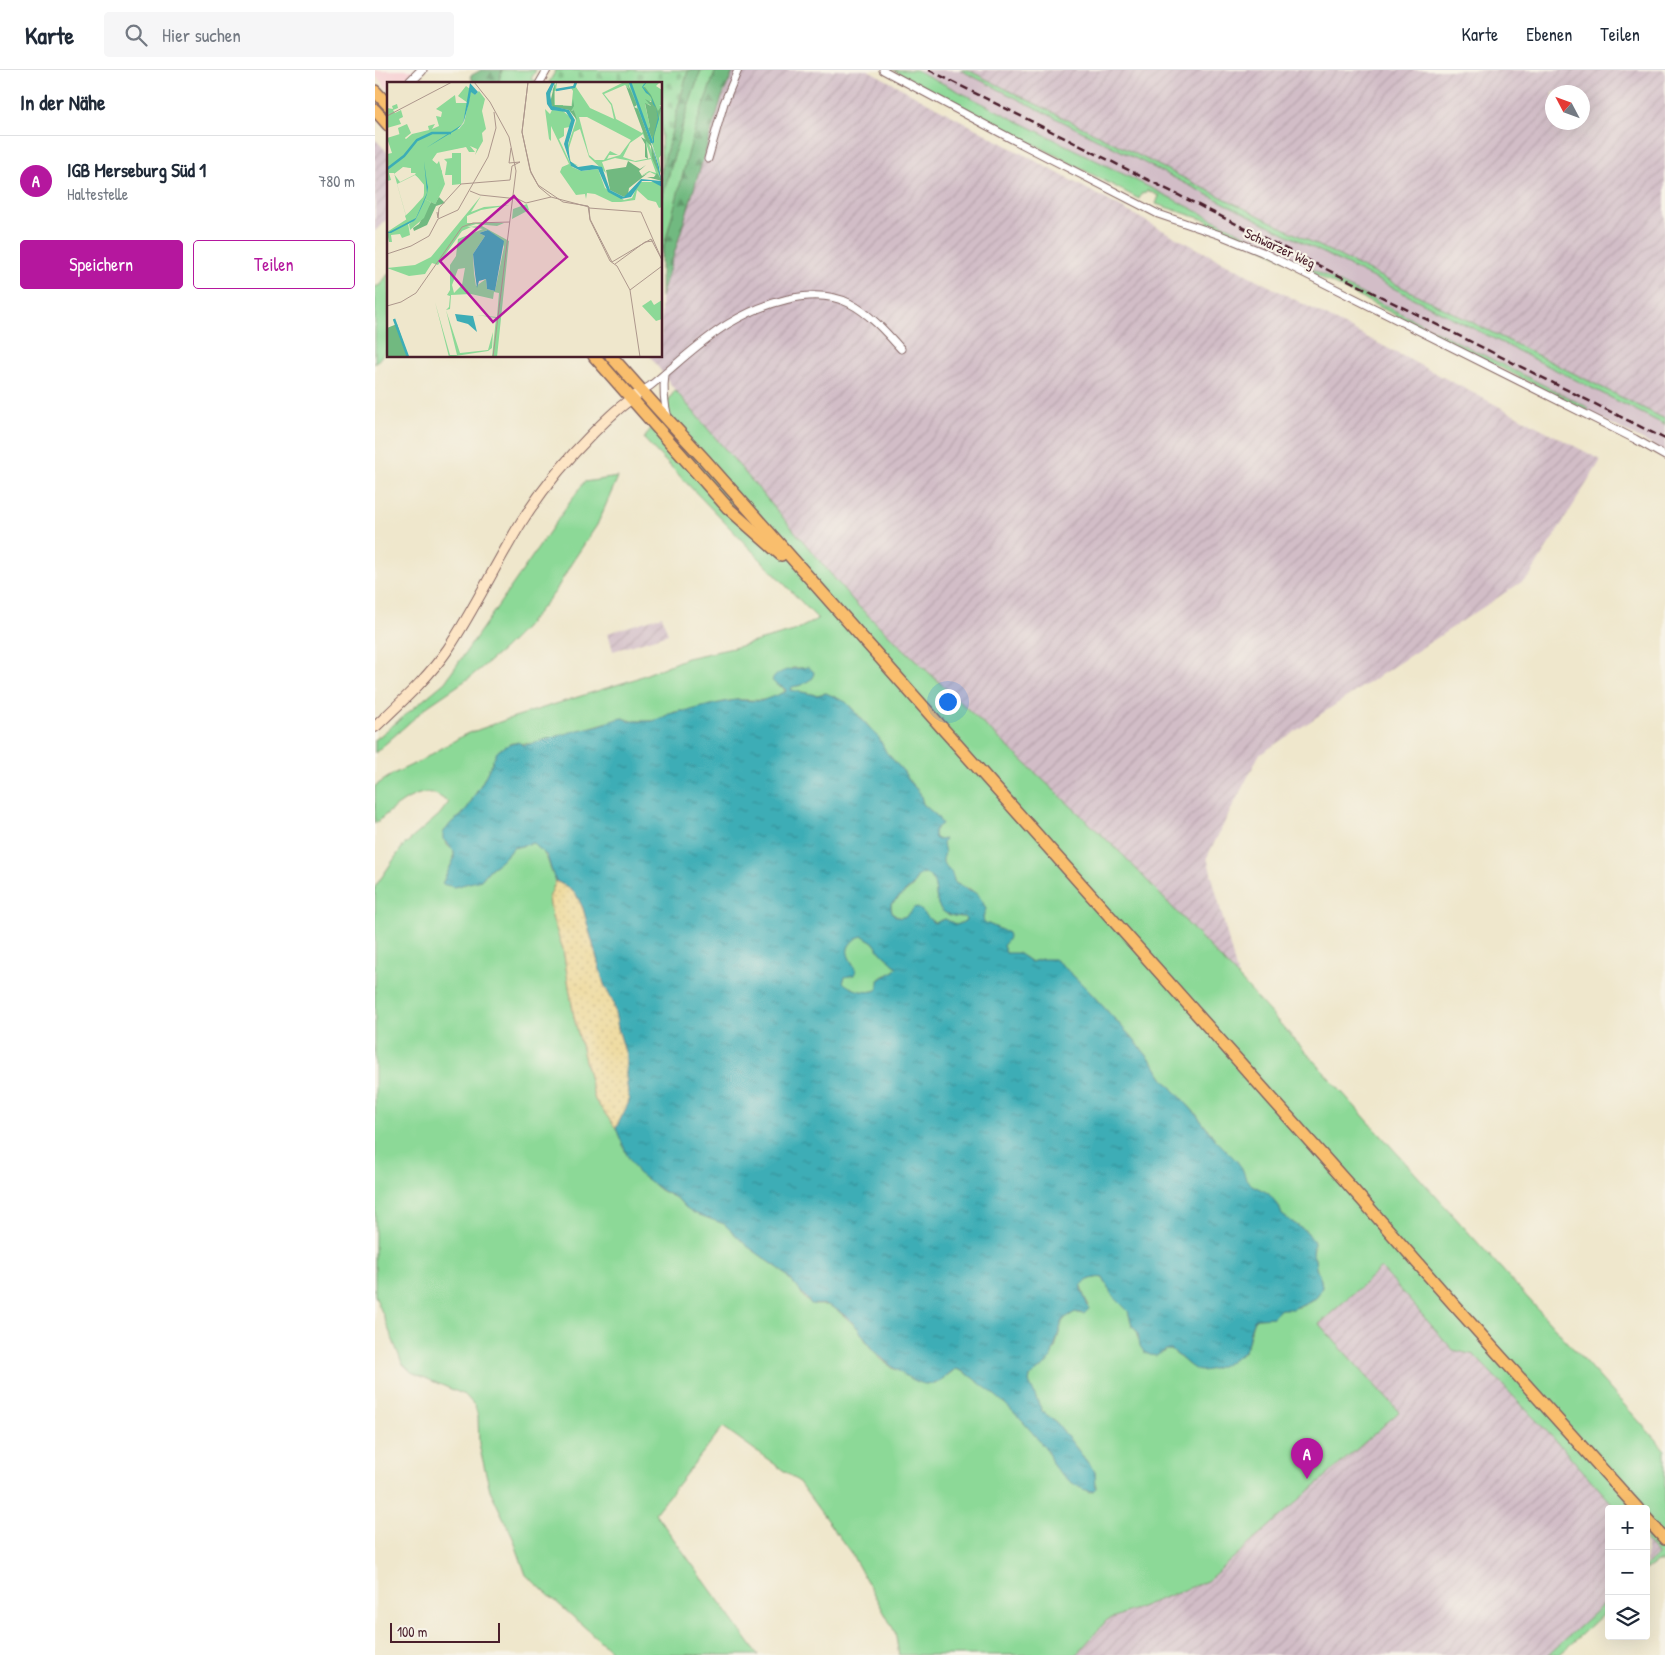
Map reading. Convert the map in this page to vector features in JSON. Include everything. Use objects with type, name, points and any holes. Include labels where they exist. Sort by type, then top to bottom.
[{"type":"main road","points":[[375,91],[387,103]]},
{"type":"main road","points":[[376,114],[387,124]]},
{"type":"main road","points":[[596,358],[727,508],[821,592]]},
{"type":"main road","points":[[613,358],[712,467],[1456,1307],[1634,1505]]},
{"type":"main road","points":[[375,727],[419,684],[446,651],[472,610],[522,521],[551,478],[616,410],[642,391]]},
{"type":"main road","points":[[1650,1522],[1665,1539]]},
{"type":"street","points":[[410,82],[422,70]]},
{"type":"street","points":[[540,82],[547,70]]},
{"type":"street","points":[[708,159],[724,103],[738,70]]},
{"type":"street","name":"Schwarzer Weg","points":[[883,70],[1158,214],[1220,235],[1262,252],[1635,438],[1665,456]]},
{"type":"street","points":[[376,114],[387,105]]},
{"type":"street","points":[[642,391],[703,341],[729,323],[779,302],[808,295],[830,297],[849,303],[865,314],[901,349]]},
{"type":"street","points":[[665,374],[663,389],[669,421]]},
{"type":"shaded area","points":[[375,70],[415,70],[402,82],[387,82],[387,89],[375,75]]},
{"type":"shaded area","points":[[734,70],[868,70],[1177,238],[1601,460],[1529,577],[1259,755],[1207,857],[1238,977],[1124,856],[857,605],[675,390],[651,358],[663,358],[663,290],[722,97]]},
{"type":"shaded area","points":[[916,70],[960,70],[1598,390],[1665,425],[1665,452],[1587,411],[1588,407]]},
{"type":"shaded area","points":[[968,70],[1665,70],[1665,419]]},
{"type":"shaded area","points":[[375,139],[387,152],[387,219],[375,231]]},
{"type":"shaded area","points":[[662,616],[668,634],[613,651],[608,633]]},
{"type":"shaded area","points":[[1381,1268],[1453,1350],[1474,1355],[1557,1442],[1613,1505],[1605,1505],[1605,1603],[1548,1655],[1076,1655],[1107,1620],[1207,1581],[1399,1412],[1319,1324]]},
{"type":"shaded area","points":[[1650,1546],[1658,1555],[1650,1562]]},
{"type":"green space","points":[[481,70],[502,70],[499,82],[473,82],[470,76]]},
{"type":"green space","points":[[501,70],[536,70],[531,79],[536,82],[498,82]]},
{"type":"green space","points":[[556,70],[688,70],[663,164],[663,82],[549,82]]},
{"type":"green space","points":[[688,70],[701,70],[687,110],[663,195],[663,164]]},
{"type":"green space","points":[[701,70],[716,70],[693,140],[663,251],[663,195],[687,110]]},
{"type":"green space","points":[[716,70],[734,70],[722,97],[663,290],[663,250],[700,114]]},
{"type":"green space","points":[[893,70],[916,70],[1589,408],[1587,411],[1262,248],[1236,236],[1206,227],[1208,221],[1156,204],[1159,196],[1147,190],[1144,194],[1142,193],[1139,199]]},
{"type":"green space","points":[[960,70],[968,70],[1665,419],[1665,425]]},
{"type":"green space","points":[[387,276],[387,349],[375,364],[375,287],[380,285]]},
{"type":"green space","points":[[675,390],[857,605],[1124,856],[1238,977],[1665,1450],[1665,1563],[1657,1562],[1650,1567],[1650,1562],[1658,1555],[1650,1546],[1650,1505],[1613,1505],[1557,1442],[1474,1355],[1453,1350],[1381,1268],[1319,1324],[1399,1412],[1207,1581],[1107,1620],[1076,1655],[899,1655],[895,1632],[851,1553],[798,1481],[723,1427],[655,1513],[758,1655],[616,1655],[526,1575],[513,1538],[490,1490],[479,1445],[478,1417],[475,1406],[465,1395],[411,1372],[402,1363],[375,1295],[375,887],[403,846],[439,815],[449,802],[432,793],[417,795],[401,803],[375,824],[375,786],[464,735],[508,719],[632,680],[687,658],[733,648],[794,631],[818,619],[644,439]],"holes":[[[792,668],[808,668],[802,685],[792,687],[791,690],[817,695],[826,693],[852,708],[879,738],[886,752],[920,793],[923,804],[937,816],[938,827],[934,832],[934,836],[939,840],[943,863],[951,871],[955,883],[970,889],[976,895],[984,922],[1008,933],[1003,946],[1006,953],[1024,957],[1031,962],[1042,959],[1062,965],[1134,1040],[1163,1078],[1195,1113],[1215,1139],[1236,1160],[1246,1179],[1252,1185],[1268,1194],[1279,1206],[1282,1215],[1307,1232],[1314,1248],[1313,1255],[1322,1287],[1317,1297],[1299,1307],[1281,1309],[1273,1317],[1257,1318],[1254,1320],[1248,1343],[1241,1355],[1190,1366],[1171,1350],[1166,1350],[1163,1353],[1138,1339],[1138,1333],[1132,1325],[1128,1311],[1112,1295],[1103,1278],[1088,1280],[1081,1286],[1089,1306],[1082,1314],[1075,1312],[1065,1318],[1062,1322],[1055,1348],[1030,1377],[1029,1382],[1042,1411],[1057,1423],[1095,1472],[1096,1487],[1093,1491],[1089,1492],[1059,1471],[1042,1444],[1020,1418],[980,1382],[956,1369],[935,1384],[904,1375],[894,1369],[869,1346],[858,1328],[837,1310],[829,1305],[816,1305],[806,1300],[781,1270],[747,1246],[724,1224],[685,1207],[678,1199],[660,1190],[650,1182],[627,1155],[616,1128],[595,1100],[574,1017],[563,949],[552,916],[549,898],[556,881],[546,857],[539,848],[533,843],[513,848],[481,880],[442,884],[454,859],[454,851],[446,844],[443,833],[468,807],[497,753],[512,743],[530,744],[623,718],[632,721],[650,721],[675,712],[693,710],[718,703],[768,700],[785,692],[783,687],[777,685]]]},
{"type":"green space","points":[[618,477],[597,525],[555,592],[523,630],[503,650],[469,678],[428,706],[375,753],[375,740],[445,682],[584,482]]},
{"type":"green space","points":[[924,873],[931,877],[938,905],[943,911],[951,915],[964,917],[965,921],[957,925],[945,919],[935,923],[921,910],[911,912],[904,917],[897,917],[892,912],[891,904],[913,886],[917,876]]},
{"type":"green space","points":[[863,936],[873,942],[882,954],[897,967],[893,972],[880,978],[878,989],[869,992],[855,990],[843,983],[845,977],[855,967],[847,951],[849,945],[858,937]]},
{"type":"green space","points":[[1605,1603],[1605,1613],[1559,1655],[1548,1655]]},
{"type":"sand","points":[[556,881],[576,894],[583,908],[604,984],[613,1001],[626,1055],[629,1103],[616,1128],[595,1100],[574,1017],[563,949],[552,917],[549,898]]},
{"type":"water","points":[[808,667],[814,672],[813,678],[802,685],[792,687],[791,690],[817,695],[826,693],[846,702],[879,738],[886,752],[920,793],[923,804],[937,816],[942,824],[935,830],[934,836],[939,840],[945,839],[943,843],[945,853],[943,863],[951,871],[955,883],[977,894],[980,898],[986,909],[983,917],[984,922],[1008,933],[1009,938],[1003,946],[1006,953],[1018,953],[1031,962],[1042,959],[1054,959],[1062,965],[1134,1040],[1163,1078],[1195,1113],[1215,1139],[1236,1160],[1242,1168],[1246,1179],[1252,1185],[1268,1193],[1279,1206],[1282,1215],[1307,1232],[1314,1242],[1313,1255],[1322,1287],[1317,1297],[1293,1309],[1281,1309],[1273,1317],[1257,1318],[1254,1320],[1244,1351],[1225,1364],[1208,1370],[1196,1370],[1171,1350],[1166,1350],[1156,1356],[1144,1352],[1140,1346],[1138,1333],[1132,1325],[1128,1311],[1112,1295],[1103,1278],[1088,1280],[1081,1286],[1089,1309],[1084,1314],[1075,1312],[1065,1318],[1062,1322],[1051,1358],[1030,1377],[1029,1382],[1042,1411],[1057,1423],[1095,1472],[1096,1488],[1093,1491],[1078,1487],[1058,1471],[1047,1451],[1025,1424],[991,1392],[970,1376],[956,1369],[940,1381],[934,1384],[927,1384],[918,1382],[899,1372],[875,1352],[846,1316],[828,1305],[811,1304],[781,1270],[747,1246],[724,1224],[694,1213],[678,1199],[661,1190],[638,1173],[627,1155],[616,1128],[629,1102],[626,1055],[613,1002],[604,984],[583,908],[576,894],[556,881],[547,856],[533,843],[513,848],[481,880],[454,887],[442,884],[454,859],[454,851],[443,839],[443,833],[468,807],[497,752],[503,747],[518,742],[523,745],[530,744],[617,719],[652,721],[669,714],[714,704],[736,700],[761,701],[785,692],[784,688],[772,680],[780,673]],"holes":[[[924,873],[931,877],[938,905],[943,911],[951,915],[964,917],[965,921],[957,925],[945,919],[934,923],[915,907],[906,916],[897,917],[894,915],[891,904],[913,885],[917,877]],[[863,936],[873,942],[882,954],[897,967],[893,972],[878,980],[878,989],[869,992],[855,989],[843,982],[845,977],[854,975],[856,971],[848,953],[849,946],[858,937]]]},
{"type":"railway","points":[[929,70],[1665,439]]},
{"type":"place","name":"IGB Merseburg Süd 1","points":[[1307,1479]]}]
